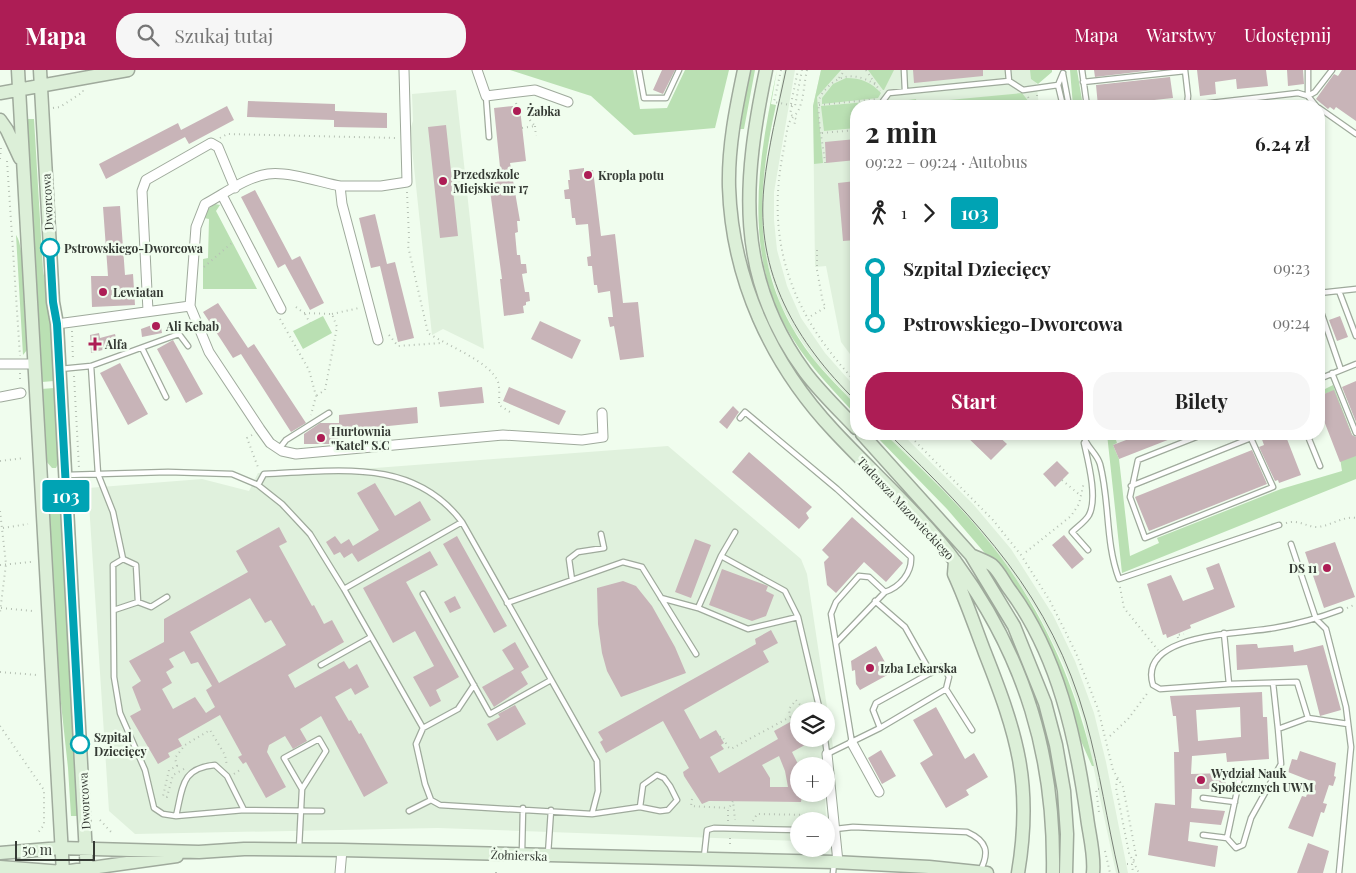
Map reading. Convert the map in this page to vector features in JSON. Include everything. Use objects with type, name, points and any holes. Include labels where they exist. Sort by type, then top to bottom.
[{"type":"street","name":"Dworcowa","points":[[18,70],[63,872]]},
{"type":"street","name":"Dworcowa","points":[[40,70],[53,302],[57,324],[87,871]]},
{"type":"street","points":[[0,93],[128,70]]},
{"type":"street","points":[[404,70],[404,138],[407,182],[381,186],[340,186],[285,175],[268,174],[235,188],[205,204],[199,217],[190,306],[209,352],[270,443],[280,449],[296,454],[503,435],[582,440],[603,437],[602,413]]},
{"type":"street","points":[[478,70],[486,96],[535,90],[568,102]]},
{"type":"street","name":"Tadeusza Mazowieckiego","points":[[744,70],[735,115],[729,187],[742,274],[754,310],[774,351],[811,405],[955,561],[980,596],[1001,635],[1020,675],[1041,740],[1052,814],[1053,873]]},
{"type":"street","points":[[766,70],[749,164],[748,221],[755,261],[761,285],[777,324],[793,352],[805,372],[850,421]]},
{"type":"street","points":[[0,120],[7,130],[24,167]]},
{"type":"street","points":[[148,311],[142,191],[146,180],[211,143],[218,147],[235,188]]},
{"type":"street","points":[[340,186],[342,204],[378,340]]},
{"type":"street","points":[[222,196],[280,313]]},
{"type":"street","points":[[57,324],[71,324],[190,306]]},
{"type":"street","points":[[1,365],[35,364]]},
{"type":"street","points":[[0,397],[21,390]]},
{"type":"street","name":"Tadeusza Mazowieckiego","points":[[867,440],[971,555],[1014,626],[1046,703],[1064,790],[1067,834],[1066,873]]},
{"type":"street","points":[[41,475],[65,475]]},
{"type":"street","points":[[971,555],[992,565],[1022,606],[1038,635],[1053,672],[1068,713],[1074,740],[1084,792],[1093,873]]},
{"type":"street","points":[[955,561],[954,574],[1009,715],[1018,748],[1024,790],[1024,828],[1018,873]]},
{"type":"street","points":[[852,743],[879,792]]},
{"type":"street","points":[[827,754],[829,812]]},
{"type":"street","name":"Żołnierska","points":[[0,853],[38,848],[199,852],[298,849],[704,859],[982,873]]},
{"type":"street","points":[[340,873],[342,850]]},
{"type":"street","name":"Żołnierska","points":[[0,867],[63,872],[87,871],[199,852]]},
{"type":"lane","points":[[639,70],[644,98],[666,98],[679,70]]},
{"type":"lane","points":[[904,70],[905,91]]},
{"type":"lane","points":[[1008,70],[1009,81]]},
{"type":"lane","points":[[1082,70],[1086,100]]},
{"type":"lane","points":[[1308,70],[1308,96]]},
{"type":"lane","points":[[1308,96],[1315,92],[1332,70]]},
{"type":"lane","points":[[1062,100],[1058,85],[1063,71]]},
{"type":"lane","points":[[1063,71],[1068,100]]},
{"type":"lane","points":[[1083,82],[1185,71],[1187,100]]},
{"type":"lane","points":[[884,100],[889,92],[1009,81],[1023,90],[1058,85]]},
{"type":"lane","points":[[1237,100],[1298,93],[1308,96],[1311,100]]},
{"type":"lane","points":[[486,96],[489,137]]},
{"type":"lane","points":[[1325,112],[1356,134]]},
{"type":"lane","points":[[1325,292],[1356,289]]},
{"type":"lane","points":[[1339,291],[1356,336]]},
{"type":"lane","points":[[1325,330],[1341,370]]},
{"type":"lane","points":[[59,369],[91,366],[179,334],[188,346]]},
{"type":"lane","points":[[142,348],[166,397]]},
{"type":"lane","points":[[1325,376],[1356,364]]},
{"type":"lane","points":[[91,366],[98,474],[113,512],[123,559]]},
{"type":"lane","points":[[1332,373],[1356,434]]},
{"type":"lane","points":[[740,418],[745,412],[837,489],[911,557],[912,566],[908,574],[893,589],[885,592],[875,601],[836,643]]},
{"type":"lane","points":[[280,449],[286,440],[329,413]]},
{"type":"lane","points":[[1084,440],[1090,472],[1092,505],[1089,516],[1072,532],[1088,550]]},
{"type":"lane","points":[[1085,440],[1099,462],[1113,563],[1119,579],[1278,525]]},
{"type":"lane","points":[[1189,440],[1138,460],[1130,497],[1145,538],[1273,488],[1252,440]]},
{"type":"lane","points":[[1131,486],[1240,440]]},
{"type":"lane","points":[[1309,440],[1320,466]]},
{"type":"lane","points":[[258,485],[264,474],[344,471],[387,474],[422,485],[451,508],[462,522],[597,761],[598,791],[592,814]]},
{"type":"lane","points":[[65,475],[168,472],[232,474],[258,485],[282,504],[310,534],[344,589],[423,728]]},
{"type":"lane","points":[[344,589],[462,522]]},
{"type":"lane","points":[[698,608],[721,556],[736,532]]},
{"type":"lane","points":[[572,580],[569,559],[578,552],[604,548],[601,534]]},
{"type":"lane","points":[[1291,544],[1316,619],[1326,630],[1348,724],[1351,747],[1340,873]]},
{"type":"lane","points":[[721,556],[785,591],[798,617],[818,702]]},
{"type":"lane","points":[[123,559],[136,565],[138,602]]},
{"type":"lane","points":[[123,559],[113,565],[114,678],[120,713],[145,770],[154,808],[163,814],[176,816],[244,810],[322,811]]},
{"type":"lane","points":[[507,603],[623,562],[642,567],[696,654]]},
{"type":"lane","points":[[852,743],[831,614],[836,602],[859,576],[869,577],[885,592]]},
{"type":"lane","points":[[423,594],[490,714],[551,680]]},
{"type":"lane","points":[[114,610],[138,602],[150,607],[168,597]]},
{"type":"lane","points":[[662,598],[698,608],[748,629],[798,617]]},
{"type":"lane","points":[[875,601],[905,627],[931,673]]},
{"type":"lane","points":[[1308,718],[1298,682],[1160,688],[1153,685],[1150,673],[1154,661],[1167,648],[1224,633],[1273,628],[1316,619],[1340,610]]},
{"type":"lane","points":[[1224,633],[1229,684]]},
{"type":"lane","points":[[321,665],[371,637]]},
{"type":"lane","points":[[826,747],[827,754],[852,743],[880,728],[946,689],[949,677],[943,666],[876,703],[873,710],[880,728]]},
{"type":"lane","points":[[1203,835],[1227,838],[1236,848],[1243,845],[1251,818],[1281,764],[1273,683]]},
{"type":"lane","points":[[474,685],[458,709],[423,728],[416,744],[425,784],[431,800],[440,805],[523,808],[592,814],[640,807],[660,811],[668,810],[675,805],[677,800],[675,793],[664,778],[657,775],[643,785],[640,807]]},
{"type":"lane","points":[[946,689],[972,730]]},
{"type":"lane","points":[[1278,729],[1308,718],[1348,724]]},
{"type":"lane","points":[[298,849],[302,789],[326,751],[319,739],[284,758],[302,789]]},
{"type":"lane","points":[[176,816],[185,780],[188,775],[201,766],[215,765],[227,776],[244,810]]},
{"type":"lane","points":[[1227,838],[1241,772]]},
{"type":"lane","points":[[1203,798],[1235,802]]},
{"type":"lane","points":[[409,810],[431,800]]},
{"type":"lane","points":[[522,855],[523,808]]},
{"type":"lane","points":[[548,855],[551,810]]},
{"type":"lane","points":[[835,830],[853,827],[967,832],[978,837],[984,844],[987,854],[982,873]]},
{"type":"lane","points":[[704,859],[707,830],[714,828],[790,830]]},
{"type":"path","points":[[781,70],[774,102],[795,106],[802,70]]},
{"type":"path","points":[[794,125],[796,119],[790,114],[798,70]]},
{"type":"path","points":[[807,70],[799,109],[789,124],[782,158],[777,200],[778,228],[786,271],[806,318],[828,352],[850,376]]},
{"type":"path","points":[[825,163],[819,105],[822,94],[845,70]]},
{"type":"path","points":[[866,70],[881,92]]},
{"type":"path","points":[[838,78],[857,76],[876,85]]},
{"type":"path","points":[[1025,93],[1031,100]]},
{"type":"path","points":[[1037,93],[1039,100]]},
{"type":"path","points":[[868,100],[878,99]]},
{"type":"path","points":[[819,105],[850,102]]},
{"type":"path","points":[[516,103],[518,109]]},
{"type":"path","points":[[528,104],[530,120],[535,126],[536,136]]},
{"type":"path","points":[[522,128],[535,126]]},
{"type":"path","points":[[822,134],[850,131]]},
{"type":"path","points":[[211,143],[227,134],[404,138]]},
{"type":"path","points":[[0,141],[4,150]]},
{"type":"path","points":[[0,159],[2,145]]},
{"type":"path","points":[[6,156],[9,166],[21,390]]},
{"type":"path","points":[[407,182],[408,246],[428,333],[442,343],[487,366],[498,381],[499,405],[510,412]]},
{"type":"path","points":[[193,273],[203,268],[235,240]]},
{"type":"path","points":[[811,316],[826,307],[822,303],[816,270],[817,247]]},
{"type":"path","points":[[296,308],[305,313],[332,314],[355,308]]},
{"type":"path","points":[[280,313],[309,370],[316,396],[310,420]]},
{"type":"path","points":[[305,313],[310,323]]},
{"type":"path","points":[[316,396],[325,390],[332,359],[337,327],[332,314]]},
{"type":"path","points":[[71,324],[79,475]]},
{"type":"path","points":[[389,335],[398,346],[442,343]]},
{"type":"path","points":[[247,438],[262,478]]},
{"type":"path","points":[[914,440],[993,520],[1022,556],[1067,634],[1098,709],[1112,770],[1123,787],[1136,857],[1132,864]]},
{"type":"path","points":[[0,461],[24,458]]},
{"type":"path","points":[[1026,552],[1071,516],[1079,504],[1084,479]]},
{"type":"path","points":[[1062,480],[1081,496]]},
{"type":"path","points":[[0,511],[6,564],[0,612]]},
{"type":"path","points":[[1278,525],[1295,521],[1314,527],[1356,518]]},
{"type":"path","points":[[2,528],[28,524]]},
{"type":"path","points":[[0,565],[31,562]]},
{"type":"path","points":[[1119,579],[1124,608],[1161,654]]},
{"type":"path","points":[[1347,608],[1356,604]]},
{"type":"path","points":[[0,608],[33,610]]},
{"type":"path","points":[[0,672],[37,674]]},
{"type":"path","points":[[1110,736],[1128,719],[1153,685]]},
{"type":"path","points":[[720,737],[731,749],[790,717]]},
{"type":"path","points":[[0,726],[44,790],[44,825],[37,834]]},
{"type":"path","points":[[232,775],[240,770]]},
{"type":"path","points":[[1117,779],[1116,786],[1133,873]]},
{"type":"path","points":[[692,799],[691,806],[729,808]]},
{"type":"path","points":[[728,821],[729,808],[733,801],[735,820]]},
{"type":"path","points":[[752,822],[758,814],[790,815]]},
{"type":"path","points":[[100,820],[112,834]]},
{"type":"path","points":[[723,823],[738,823]]},
{"type":"path","points":[[1127,864],[1132,864]]},
{"type":"path","points":[[1132,864],[1139,873]]},
{"type":"path","points":[[1108,866],[1110,873]]},
{"type":"shaded area","points":[[784,70],[795,70],[774,192],[777,250],[787,286],[801,318],[825,353],[850,381],[850,399],[815,361],[794,330],[780,303],[766,259],[762,226],[763,179]]},
{"type":"shaded area","points":[[821,70],[1035,70],[1038,100],[850,100],[850,354],[841,342],[826,266],[815,267],[813,106]]},
{"type":"shaded area","points":[[456,90],[484,349],[443,329],[432,335],[410,130],[413,121],[412,94]]},
{"type":"shaded area","points":[[891,440],[908,440],[973,504],[1011,549],[1053,615],[1075,661],[1094,713],[1106,762],[1128,873],[1116,873],[1083,718],[1063,663],[1037,611],[1013,574],[981,532]]},
{"type":"shaded area","points":[[668,446],[801,559],[807,574],[826,702],[790,702],[790,747],[833,747],[824,752],[824,757],[790,757],[790,802],[825,802],[826,812],[790,812],[790,841],[438,828],[135,834],[109,811],[88,488],[202,479],[249,491],[258,473],[375,468]]},
{"type":"green space","points":[[510,70],[633,70],[640,109],[667,108],[685,70],[729,70],[715,128],[634,135],[591,96]]},
{"type":"green space","points":[[750,70],[755,70],[744,129],[740,129]]},
{"type":"green space","points":[[777,70],[771,104],[776,105],[764,174],[762,206],[764,238],[769,269],[779,300],[794,331],[815,361],[850,399],[850,409],[815,369],[793,339],[777,308],[766,275],[760,242],[758,208],[764,138]]},
{"type":"green space","points":[[821,70],[841,70],[817,97],[823,163],[814,164],[813,106]]},
{"type":"green space","points":[[868,70],[894,70],[883,90]]},
{"type":"green space","points":[[1030,70],[1052,70],[1052,72],[1038,84],[1031,79]]},
{"type":"green space","points":[[1070,70],[1077,70],[1082,100],[1072,100]]},
{"type":"green space","points":[[846,78],[856,79],[865,81],[881,93],[878,98],[822,104],[822,98],[833,84]]},
{"type":"green space","points":[[1022,93],[1027,100],[948,100]]},
{"type":"green space","points":[[850,103],[850,129],[824,131],[821,106]]},
{"type":"green space","points":[[27,119],[34,119],[43,270],[50,311],[54,381],[42,382]]},
{"type":"green space","points":[[215,204],[220,205],[216,211],[257,289],[203,289],[203,259],[208,258],[209,219],[204,218],[205,211]]},
{"type":"green space","points":[[16,235],[22,255],[24,289],[27,350],[23,355]]},
{"type":"green space","points":[[323,316],[332,333],[303,349],[293,331]]},
{"type":"green space","points":[[1333,385],[1356,445],[1356,479],[1122,573],[1108,440],[1116,440],[1117,443],[1113,445],[1119,459],[1130,556],[1159,543],[1157,538],[1281,489],[1342,471],[1330,392],[1325,394],[1325,389]]},
{"type":"green space","points":[[54,388],[58,464],[56,468],[52,468],[46,461],[41,389]]},
{"type":"green space","points":[[880,440],[891,440],[947,494],[1002,558],[1020,585],[1052,642],[1065,672],[1086,734],[1094,766],[1092,766],[1081,741],[1058,668],[1020,594],[947,509]]},
{"type":"green space","points":[[56,484],[60,489],[79,816],[71,816],[58,676],[47,486]]},
{"type":"building","points":[[662,70],[675,70],[663,94],[653,90]]},
{"type":"building","points":[[913,70],[983,70],[983,76],[914,83]]},
{"type":"building","points":[[1094,70],[1154,70],[1095,77]]},
{"type":"building","points":[[1197,70],[1266,70],[1268,86],[1237,89],[1236,79],[1215,82],[1216,94],[1200,96]]},
{"type":"building","points":[[1287,70],[1303,70],[1304,84],[1288,86]]},
{"type":"building","points":[[1342,70],[1356,70],[1356,121],[1336,107],[1334,110],[1330,107],[1328,109],[1325,106],[1325,100],[1316,99],[1334,74],[1338,76]]},
{"type":"building","points":[[1170,77],[1173,98],[1154,100],[1097,100],[1096,85]]},
{"type":"building","points":[[248,101],[335,104],[335,111],[387,113],[387,128],[334,127],[334,120],[247,117]]},
{"type":"building","points":[[227,106],[234,120],[189,144],[185,137],[106,179],[99,164],[178,123],[181,130]]},
{"type":"building","points":[[513,106],[513,109],[520,109],[526,161],[510,163],[520,221],[517,221],[518,232],[515,233],[517,255],[520,255],[521,264],[526,264],[527,273],[522,274],[525,292],[529,292],[530,301],[526,302],[526,305],[523,306],[524,313],[504,316],[500,279],[502,279],[489,183],[497,182],[496,178],[501,177],[494,108]]},
{"type":"building","name":"Przedszkole Miejskie nr 17","points":[[446,125],[458,236],[440,238],[428,127]]},
{"type":"building","points":[[850,140],[850,161],[826,163],[825,142]]},
{"type":"building","points":[[584,168],[584,171],[593,170],[601,236],[615,234],[623,303],[638,302],[644,357],[620,360],[614,326],[610,327],[608,317],[613,317],[610,291],[598,293],[597,285],[594,285],[592,266],[588,266],[587,257],[591,256],[588,224],[576,225],[575,218],[572,218],[570,199],[565,199],[564,190],[569,189],[569,170]]},
{"type":"building","points":[[850,182],[850,240],[843,241],[838,183]]},
{"type":"building","points":[[255,190],[292,260],[300,256],[324,303],[310,310],[285,264],[278,268],[241,197]]},
{"type":"building","points":[[120,206],[125,275],[133,274],[135,305],[92,307],[91,276],[108,276],[103,207]]},
{"type":"building","points":[[375,214],[387,264],[395,262],[414,338],[398,342],[380,266],[371,268],[359,218]]},
{"type":"building","points":[[218,303],[248,348],[254,344],[306,423],[291,432],[241,354],[233,358],[203,312]]},
{"type":"building","points":[[1340,316],[1348,337],[1337,341],[1329,320]]},
{"type":"building","points":[[540,321],[581,340],[572,359],[531,339]]},
{"type":"building","points":[[160,322],[162,333],[142,337],[141,329]]},
{"type":"building","points":[[99,333],[100,338],[115,334],[118,346],[91,353],[90,335]]},
{"type":"building","points":[[173,340],[203,394],[186,403],[157,349]]},
{"type":"building","points":[[120,363],[148,414],[128,425],[100,373]]},
{"type":"building","points":[[1356,381],[1356,422],[1342,387]]},
{"type":"building","points":[[482,387],[484,403],[440,407],[438,392]]},
{"type":"building","points":[[509,387],[566,411],[559,425],[503,401]]},
{"type":"building","points":[[1334,390],[1352,435],[1356,437],[1356,456],[1340,462],[1325,423],[1325,394]]},
{"type":"building","points":[[733,406],[739,412],[727,429],[719,422]]},
{"type":"building","points":[[417,407],[418,423],[339,431],[338,444],[304,444],[304,434],[320,423],[339,423],[339,415]]},
{"type":"building","points":[[970,440],[1003,440],[1007,444],[991,460]]},
{"type":"building","points":[[1126,440],[1168,440],[1119,459],[1113,445]]},
{"type":"building","points":[[1262,440],[1287,440],[1301,475],[1279,483],[1278,480],[1275,481],[1259,447],[1264,445]]},
{"type":"building","points":[[1252,450],[1267,484],[1149,531],[1135,497]]},
{"type":"building","points":[[749,452],[812,507],[806,513],[809,518],[799,529],[732,472]]},
{"type":"building","points":[[1057,461],[1069,473],[1055,487],[1043,474]]},
{"type":"building","points":[[375,483],[395,516],[420,501],[431,520],[358,562],[352,553],[344,558],[340,552],[334,555],[326,542],[335,536],[341,544],[349,539],[353,546],[379,530],[357,493]]},
{"type":"building","points":[[852,517],[903,563],[886,582],[864,562],[836,593],[827,585],[824,562],[829,557],[822,550]]},
{"type":"building","points":[[279,527],[287,542],[279,546],[312,606],[314,605],[324,624],[332,620],[344,642],[288,675],[295,688],[344,661],[349,669],[357,664],[369,687],[355,695],[351,688],[335,697],[349,721],[351,720],[359,734],[361,733],[388,783],[364,797],[321,716],[300,729],[307,741],[293,749],[285,736],[269,745],[267,752],[286,787],[266,798],[246,762],[243,764],[238,757],[242,755],[220,715],[178,739],[182,746],[168,753],[170,757],[158,764],[130,716],[141,710],[132,687],[141,681],[129,661],[164,642],[164,619],[248,572],[236,551]],"holes":[[[250,598],[265,623],[271,620],[286,645],[219,683],[190,632]],[[184,651],[191,664],[198,662],[212,686],[206,690],[215,707],[206,713],[195,697],[173,709],[162,689],[172,683],[166,672],[174,667],[169,659]]]},
{"type":"building","points":[[1064,535],[1084,559],[1072,569],[1052,545]]},
{"type":"building","points":[[457,536],[507,626],[494,633],[443,544]]},
{"type":"building","points":[[695,539],[711,545],[691,598],[675,592]]},
{"type":"building","name":"DS 11","points":[[1335,542],[1355,597],[1324,608],[1305,552]]},
{"type":"building","points":[[430,551],[438,565],[406,582],[459,677],[436,690],[441,701],[430,707],[413,677],[434,666],[415,631],[393,643],[363,588]]},
{"type":"building","points":[[1219,563],[1235,607],[1190,625],[1191,628],[1167,638],[1166,634],[1163,635],[1147,584],[1171,575],[1183,601],[1214,589],[1206,568]]},
{"type":"building","points":[[722,569],[768,586],[766,591],[774,595],[766,616],[752,621],[709,605]]},
{"type":"building","points":[[623,581],[636,586],[652,606],[675,647],[686,673],[621,697],[607,671],[602,653],[598,624],[597,588]]},
{"type":"building","points":[[455,596],[461,608],[450,613],[444,602]]},
{"type":"building","points":[[771,630],[778,643],[763,651],[769,662],[684,710],[700,739],[716,730],[724,743],[721,745],[724,749],[710,757],[719,773],[778,739],[774,731],[790,722],[790,747],[801,747],[792,752],[794,757],[790,757],[790,802],[709,801],[702,804],[684,776],[683,772],[689,768],[663,721],[606,753],[600,742],[603,740],[598,732],[756,644],[755,639]],"holes":[[[779,756],[785,771],[788,787],[770,787],[770,778],[762,765]]]},
{"type":"building","points":[[515,642],[529,667],[521,672],[528,684],[494,707],[482,687],[514,669],[502,650]]},
{"type":"building","points":[[1257,644],[1258,648],[1293,645],[1294,652],[1323,645],[1341,710],[1320,716],[1307,665],[1237,670],[1236,645]]},
{"type":"building","name":"Izba Lekarska","points":[[876,646],[891,673],[860,690],[856,684],[855,670],[852,671],[851,661]]},
{"type":"building","name":"Wydział Nauk Społecznych UWM","points":[[1262,692],[1263,717],[1267,717],[1269,759],[1227,762],[1226,753],[1192,756],[1191,774],[1226,773],[1225,789],[1192,789],[1191,808],[1225,811],[1221,825],[1190,822],[1188,841],[1218,846],[1215,867],[1148,855],[1155,803],[1175,805],[1174,752],[1179,752],[1176,716],[1173,716],[1170,696]],"holes":[[[1240,707],[1241,737],[1198,741],[1196,710]]]},
{"type":"building","points":[[515,705],[526,724],[497,741],[487,724],[500,717],[498,714]]},
{"type":"building","points":[[936,707],[965,759],[974,753],[988,777],[966,790],[969,795],[946,808],[920,763],[933,755],[913,720]]},
{"type":"building","points":[[881,750],[896,776],[882,784],[868,758]]},
{"type":"building","points":[[1300,751],[1336,763],[1334,776],[1336,777],[1333,786],[1329,785],[1323,803],[1327,804],[1324,813],[1321,812],[1313,837],[1288,828],[1302,796],[1306,797],[1311,781],[1288,772],[1292,759],[1297,760]]},
{"type":"building","points":[[1308,843],[1329,851],[1323,873],[1297,873]]},
{"type":"tram line","points":[[786,70],[764,186],[763,218],[766,248],[773,277],[784,304],[798,330],[815,355],[850,395]]},
{"type":"tram line","points":[[895,440],[952,498],[1008,563],[1032,598],[1053,635],[1071,676],[1086,721],[1119,873]]},
{"type":"bus line","name":"103","points":[[50,248],[53,302],[57,324],[80,744]]},
{"type":"place","name":"Żabka","points":[[517,111]]},
{"type":"place","name":"Kropla potu","points":[[588,175]]},
{"type":"place","name":"Przedszkole Miejskie nr 17","points":[[443,181]]},
{"type":"place","name":"Pstrowskiego-Dworcowa","points":[[50,248]]},
{"type":"place","name":"Lewiatan","points":[[103,292]]},
{"type":"place","name":"Ali Kebab","points":[[156,326]]},
{"type":"place","name":"Alfa","points":[[95,344]]},
{"type":"place","name":"Hurtownia \"Katel\" S.C","points":[[321,438]]},
{"type":"place","name":"DS 11","points":[[1327,568]]},
{"type":"place","name":"Izba Lekarska","points":[[870,668]]},
{"type":"place","name":"Szpital Dziecięcy","points":[[80,744]]},
{"type":"place","name":"Wydział Nauk Społecznych UWM","points":[[1201,780]]}]
